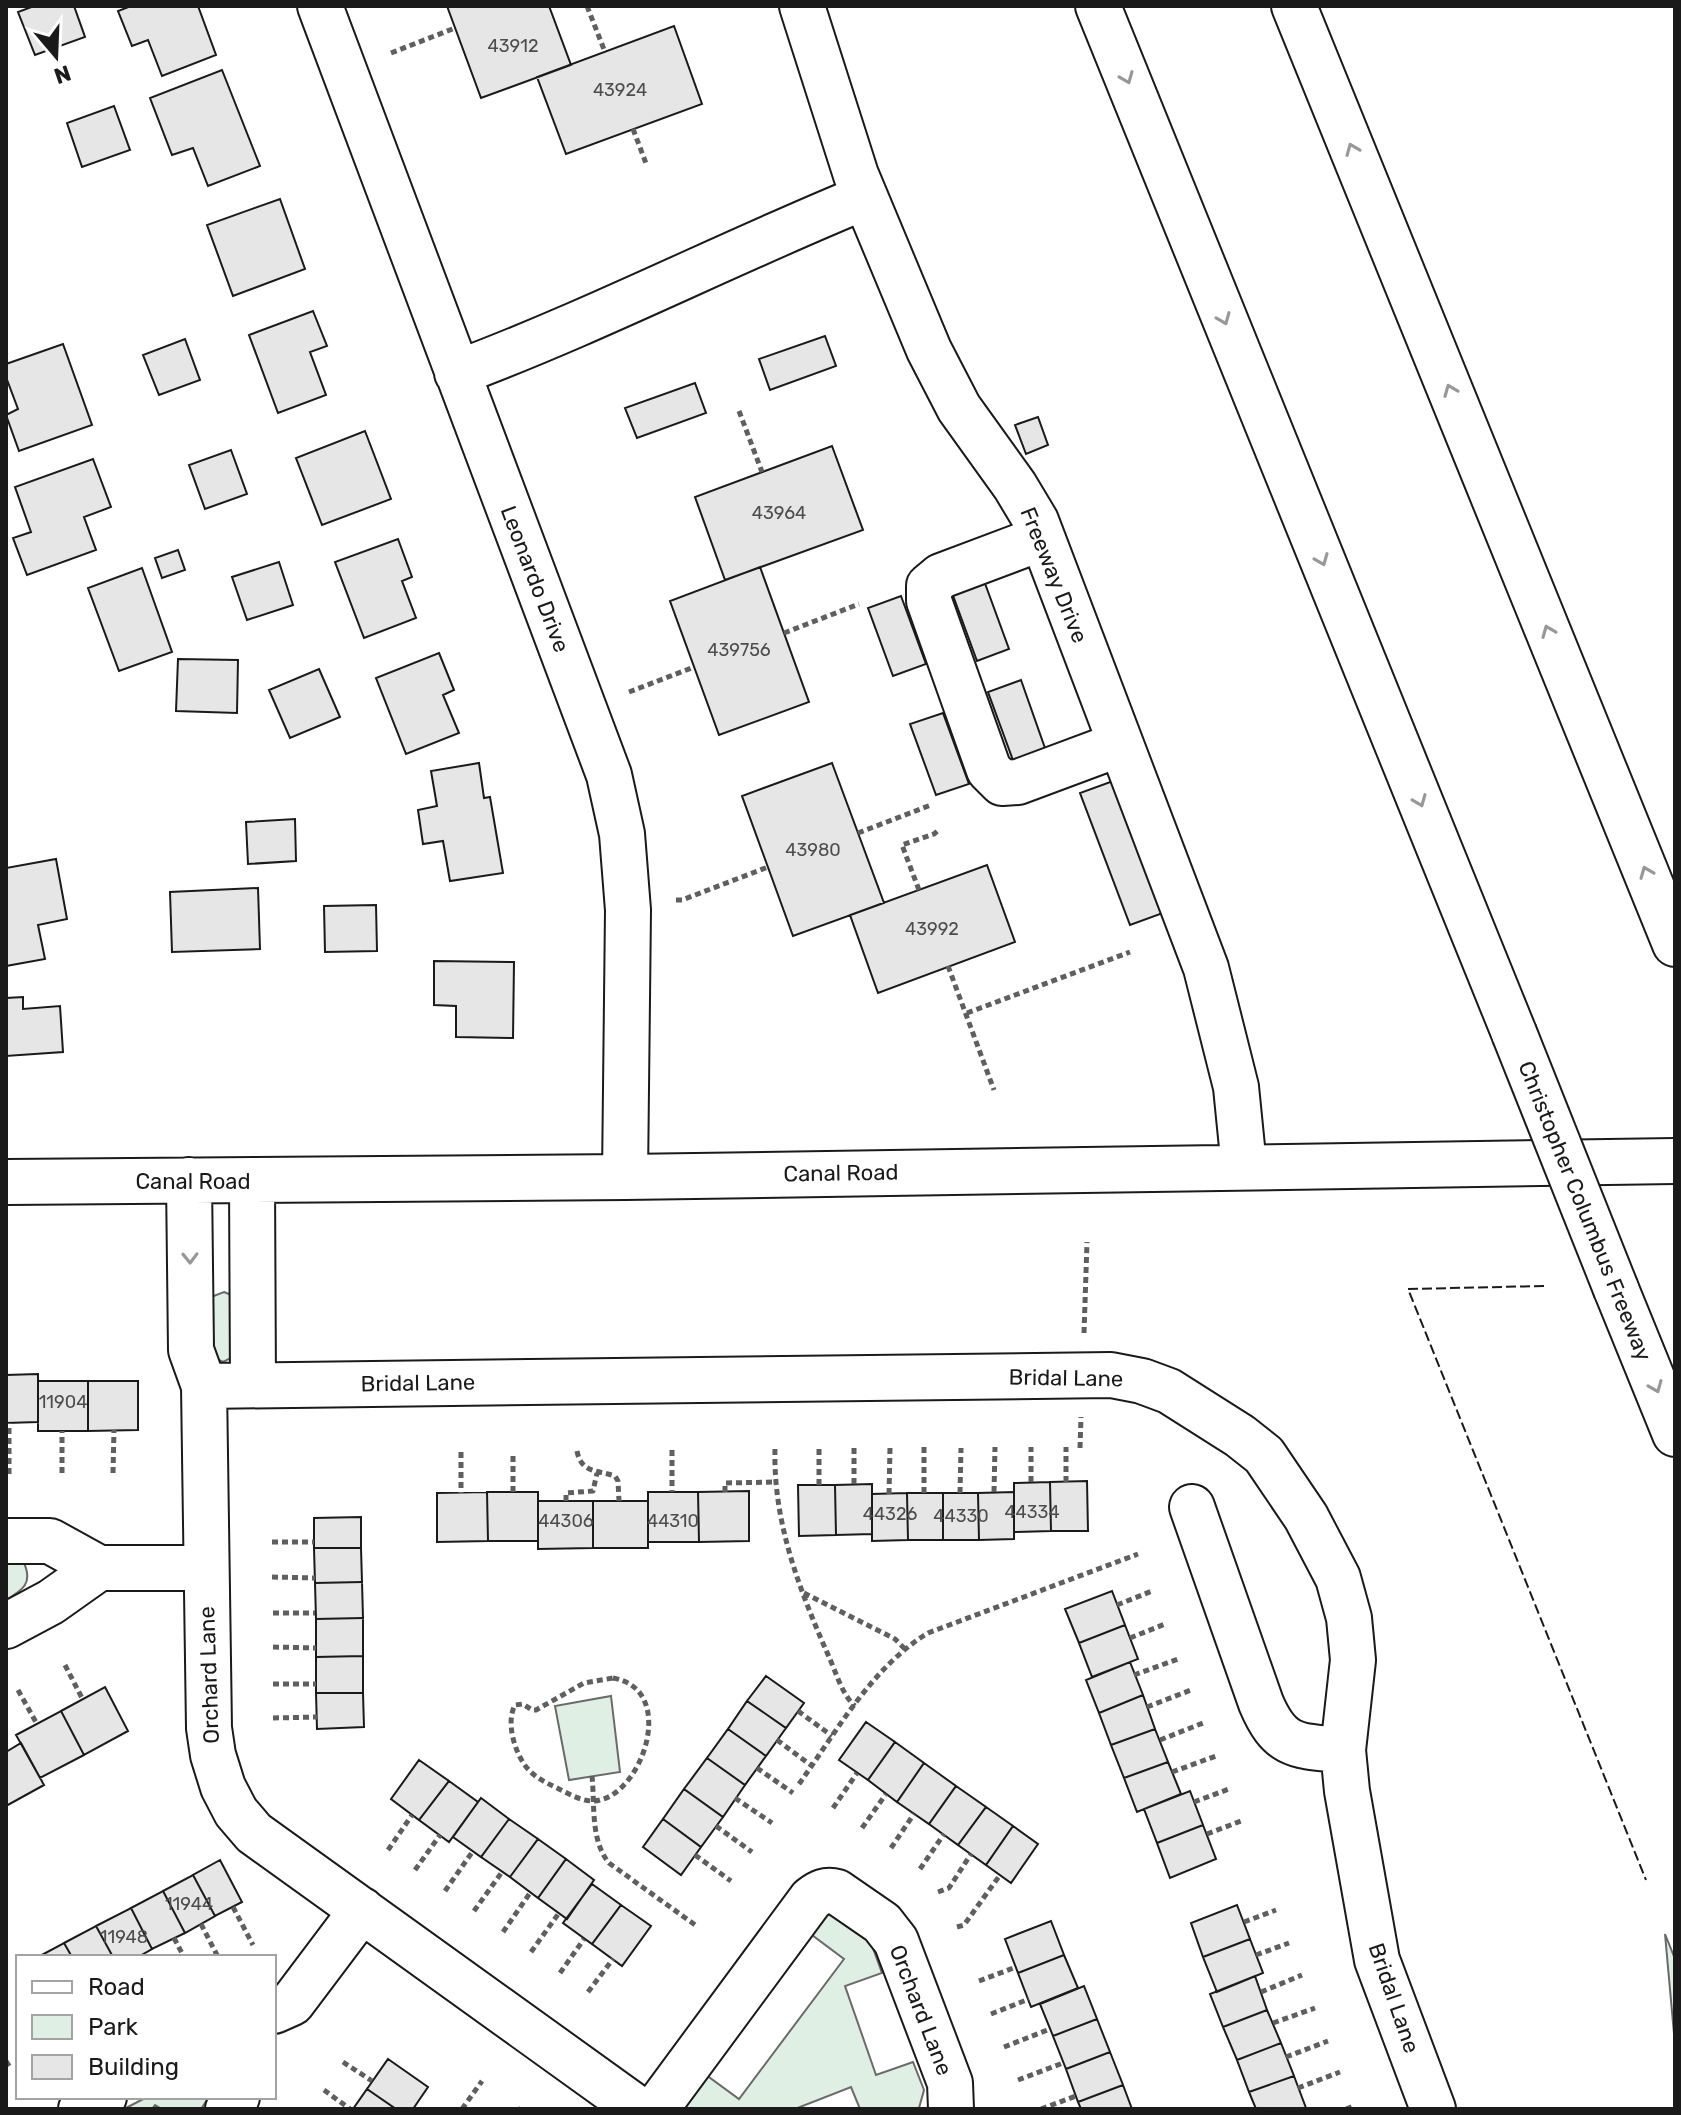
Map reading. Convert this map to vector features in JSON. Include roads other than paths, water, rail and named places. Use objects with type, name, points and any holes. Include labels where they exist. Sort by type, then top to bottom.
[{"type":"main road","name":"Leonardo Drive","points":[[320,6],[609,775],[622,834],[628,910],[625,1177]]},
{"type":"main road","name":"Freeway Drive","points":[[802,6],[844,144],[944,381],[1036,521],[1206,968],[1236,1087],[1244,1167]]},
{"type":"main road","name":"Christopher Columbus Freeway","points":[[1098,6],[1675,1434]]},
{"type":"main road","points":[[1294,6],[1675,944]]},
{"type":"main road","points":[[457,373],[536,343],[781,231],[865,197]]},
{"type":"main road","points":[[1042,538],[941,576],[929,586],[929,601],[989,770],[1002,783],[1018,782],[1120,744]]},
{"type":"main road","name":"Canal Road","points":[[6,1182],[625,1177],[1675,1161]]},
{"type":"main road","name":"Orchard Lane","points":[[189,1180],[191,1350],[204,1386],[209,1728],[223,1787],[236,1812],[254,1833],[638,2109]]},
{"type":"main road","points":[[252,1180],[253,1385]]},
{"type":"main road","name":"Bridal Lane","points":[[204,1386],[1111,1375],[1142,1381],[1169,1391],[1197,1407],[1264,1455],[1306,1517],[1338,1578],[1349,1618],[1353,1660],[1343,1750],[1347,1791],[1377,1960],[1433,2109]]},
{"type":"main road","points":[[1192,1507],[1261,1703],[1275,1731],[1286,1740],[1301,1745],[1343,1750]]},
{"type":"main road","points":[[6,1541],[50,1541],[99,1568],[206,1568]]},
{"type":"main road","points":[[6,1626],[51,1602],[99,1568]]},
{"type":"main road","name":"Orchard Lane","points":[[656,2109],[811,1899],[829,1890],[837,1892],[882,1923],[896,1941],[950,2083],[953,2096],[951,2109]]},
{"type":"main road","points":[[280,2016],[362,1910]]},
{"type":"main road","points":[[81,2109],[100,2099]]}]
